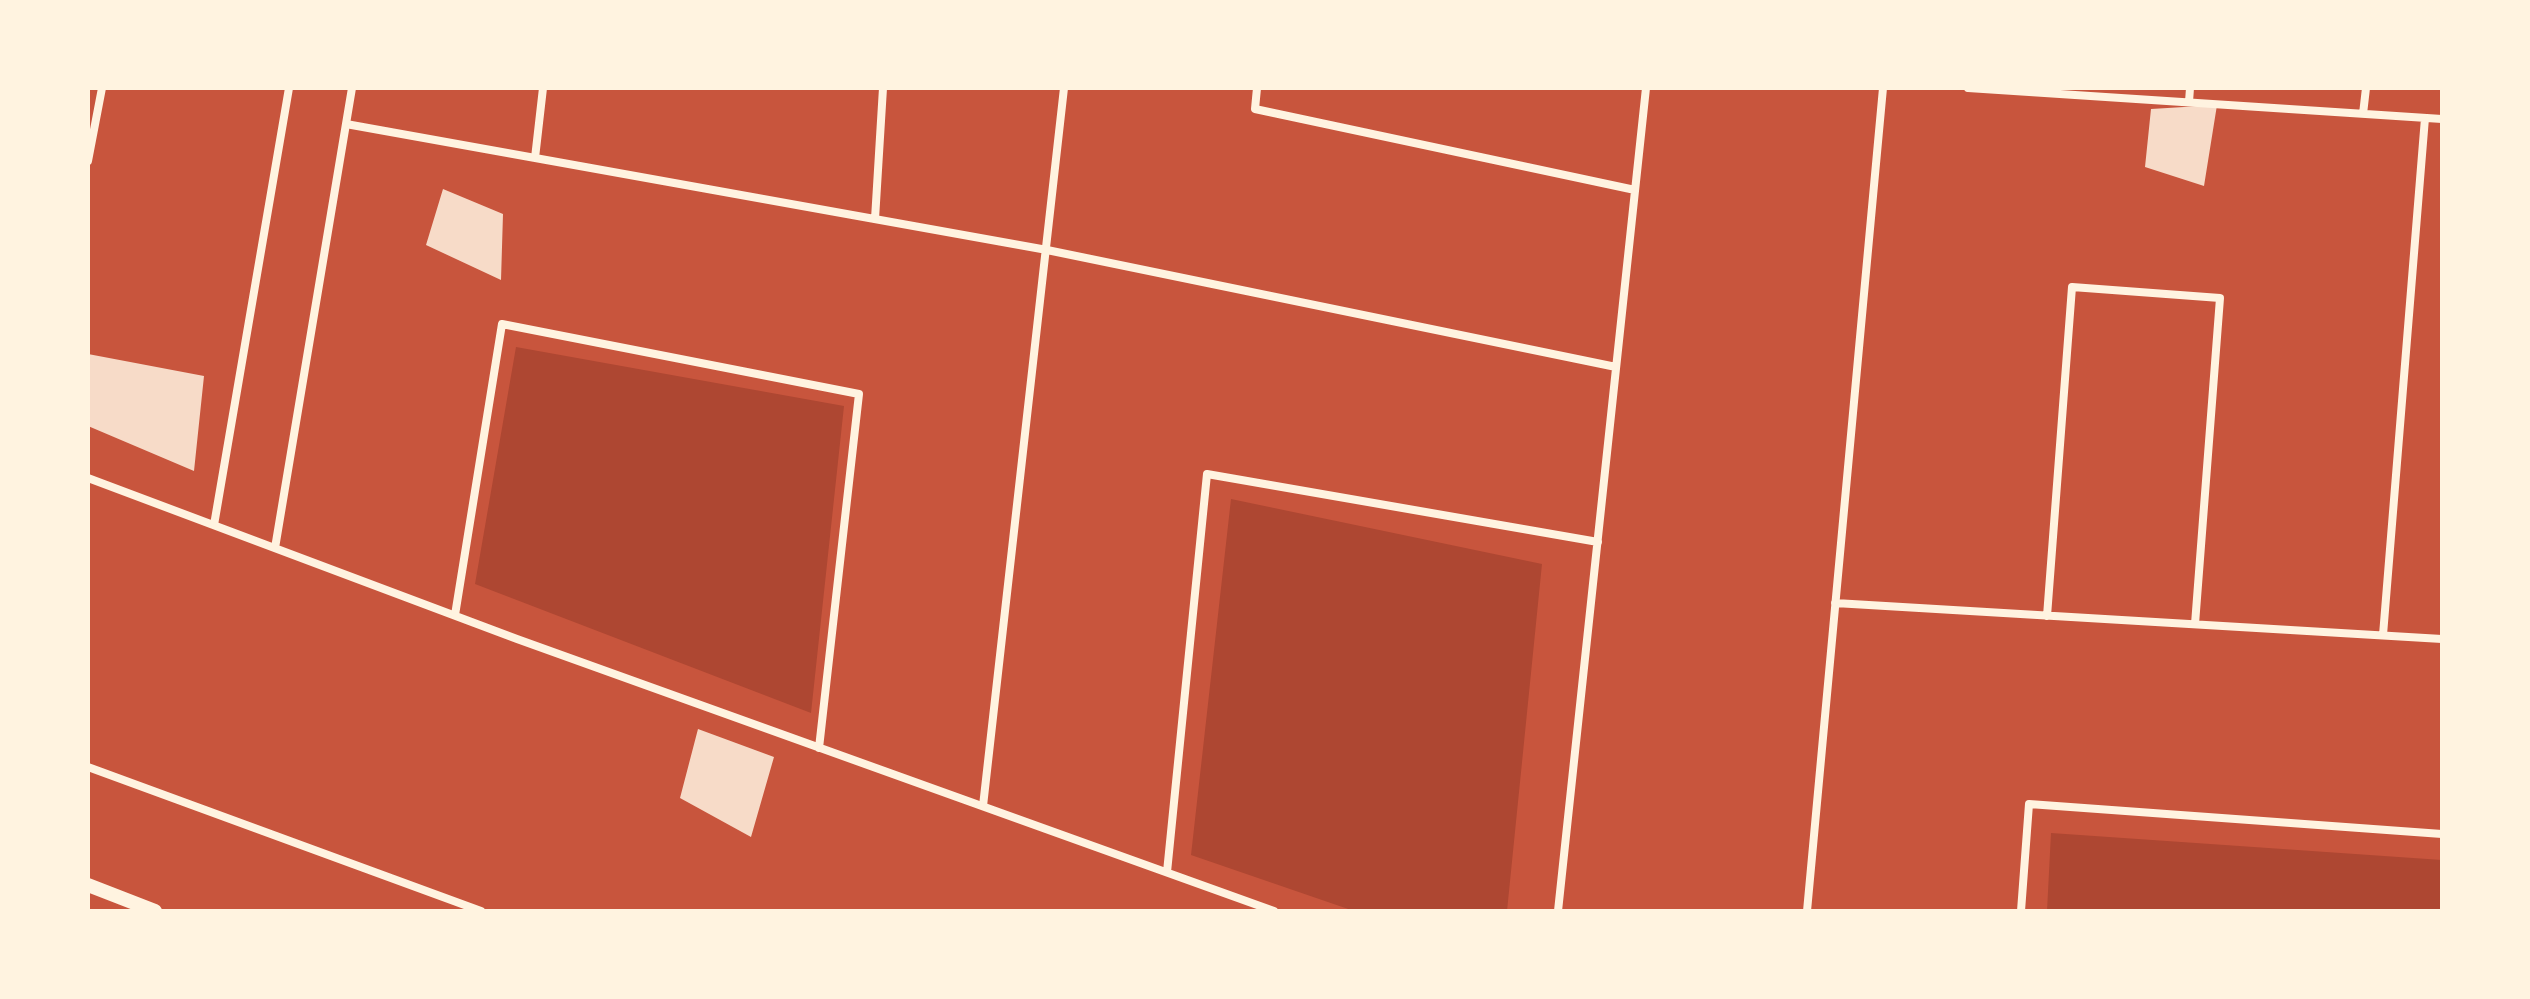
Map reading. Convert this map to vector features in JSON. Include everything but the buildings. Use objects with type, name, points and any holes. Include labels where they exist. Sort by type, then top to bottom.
[{"type":"street","points":[[88,161],[102,88]]},
{"type":"street","points":[[214,525],[289,88]]},
{"type":"street","points":[[275,548],[352,88]]},
{"type":"street","points":[[535,158],[543,88]]},
{"type":"street","points":[[875,219],[883,88]]},
{"type":"street","points":[[983,806],[1064,88]]},
{"type":"street","points":[[1257,88],[1255,109],[1635,190]]},
{"type":"street","points":[[1558,911],[1646,88]]},
{"type":"street","points":[[1807,911],[1883,88]]},
{"type":"street","points":[[1968,88],[2442,119]]},
{"type":"street","points":[[2189,102],[2190,88]]},
{"type":"street","points":[[2363,114],[2366,88]]},
{"type":"street","points":[[2383,635],[2425,118]]},
{"type":"street","points":[[346,124],[1047,250],[1616,367]]},
{"type":"street","points":[[2047,616],[2072,287],[2220,298],[2195,624]]},
{"type":"street","points":[[455,615],[502,324],[859,394],[819,748]]},
{"type":"street","points":[[1167,872],[1207,474],[1598,542]]},
{"type":"street","points":[[88,478],[819,748],[1274,911]]},
{"type":"street","points":[[1835,603],[2442,639]]},
{"type":"street","points":[[88,767],[481,911]]},
{"type":"street","points":[[2021,911],[2029,804],[2442,834]]},
{"type":"street","points":[[88,885],[155,911]]},
{"type":"shaded area","points":[[516,347],[844,406],[811,713],[475,584]]},
{"type":"shaded area","points":[[1231,499],[1542,564],[1507,911],[1354,911],[1191,855]]},
{"type":"shaded area","points":[[2051,833],[2442,860],[2442,911],[2047,911]]}]
